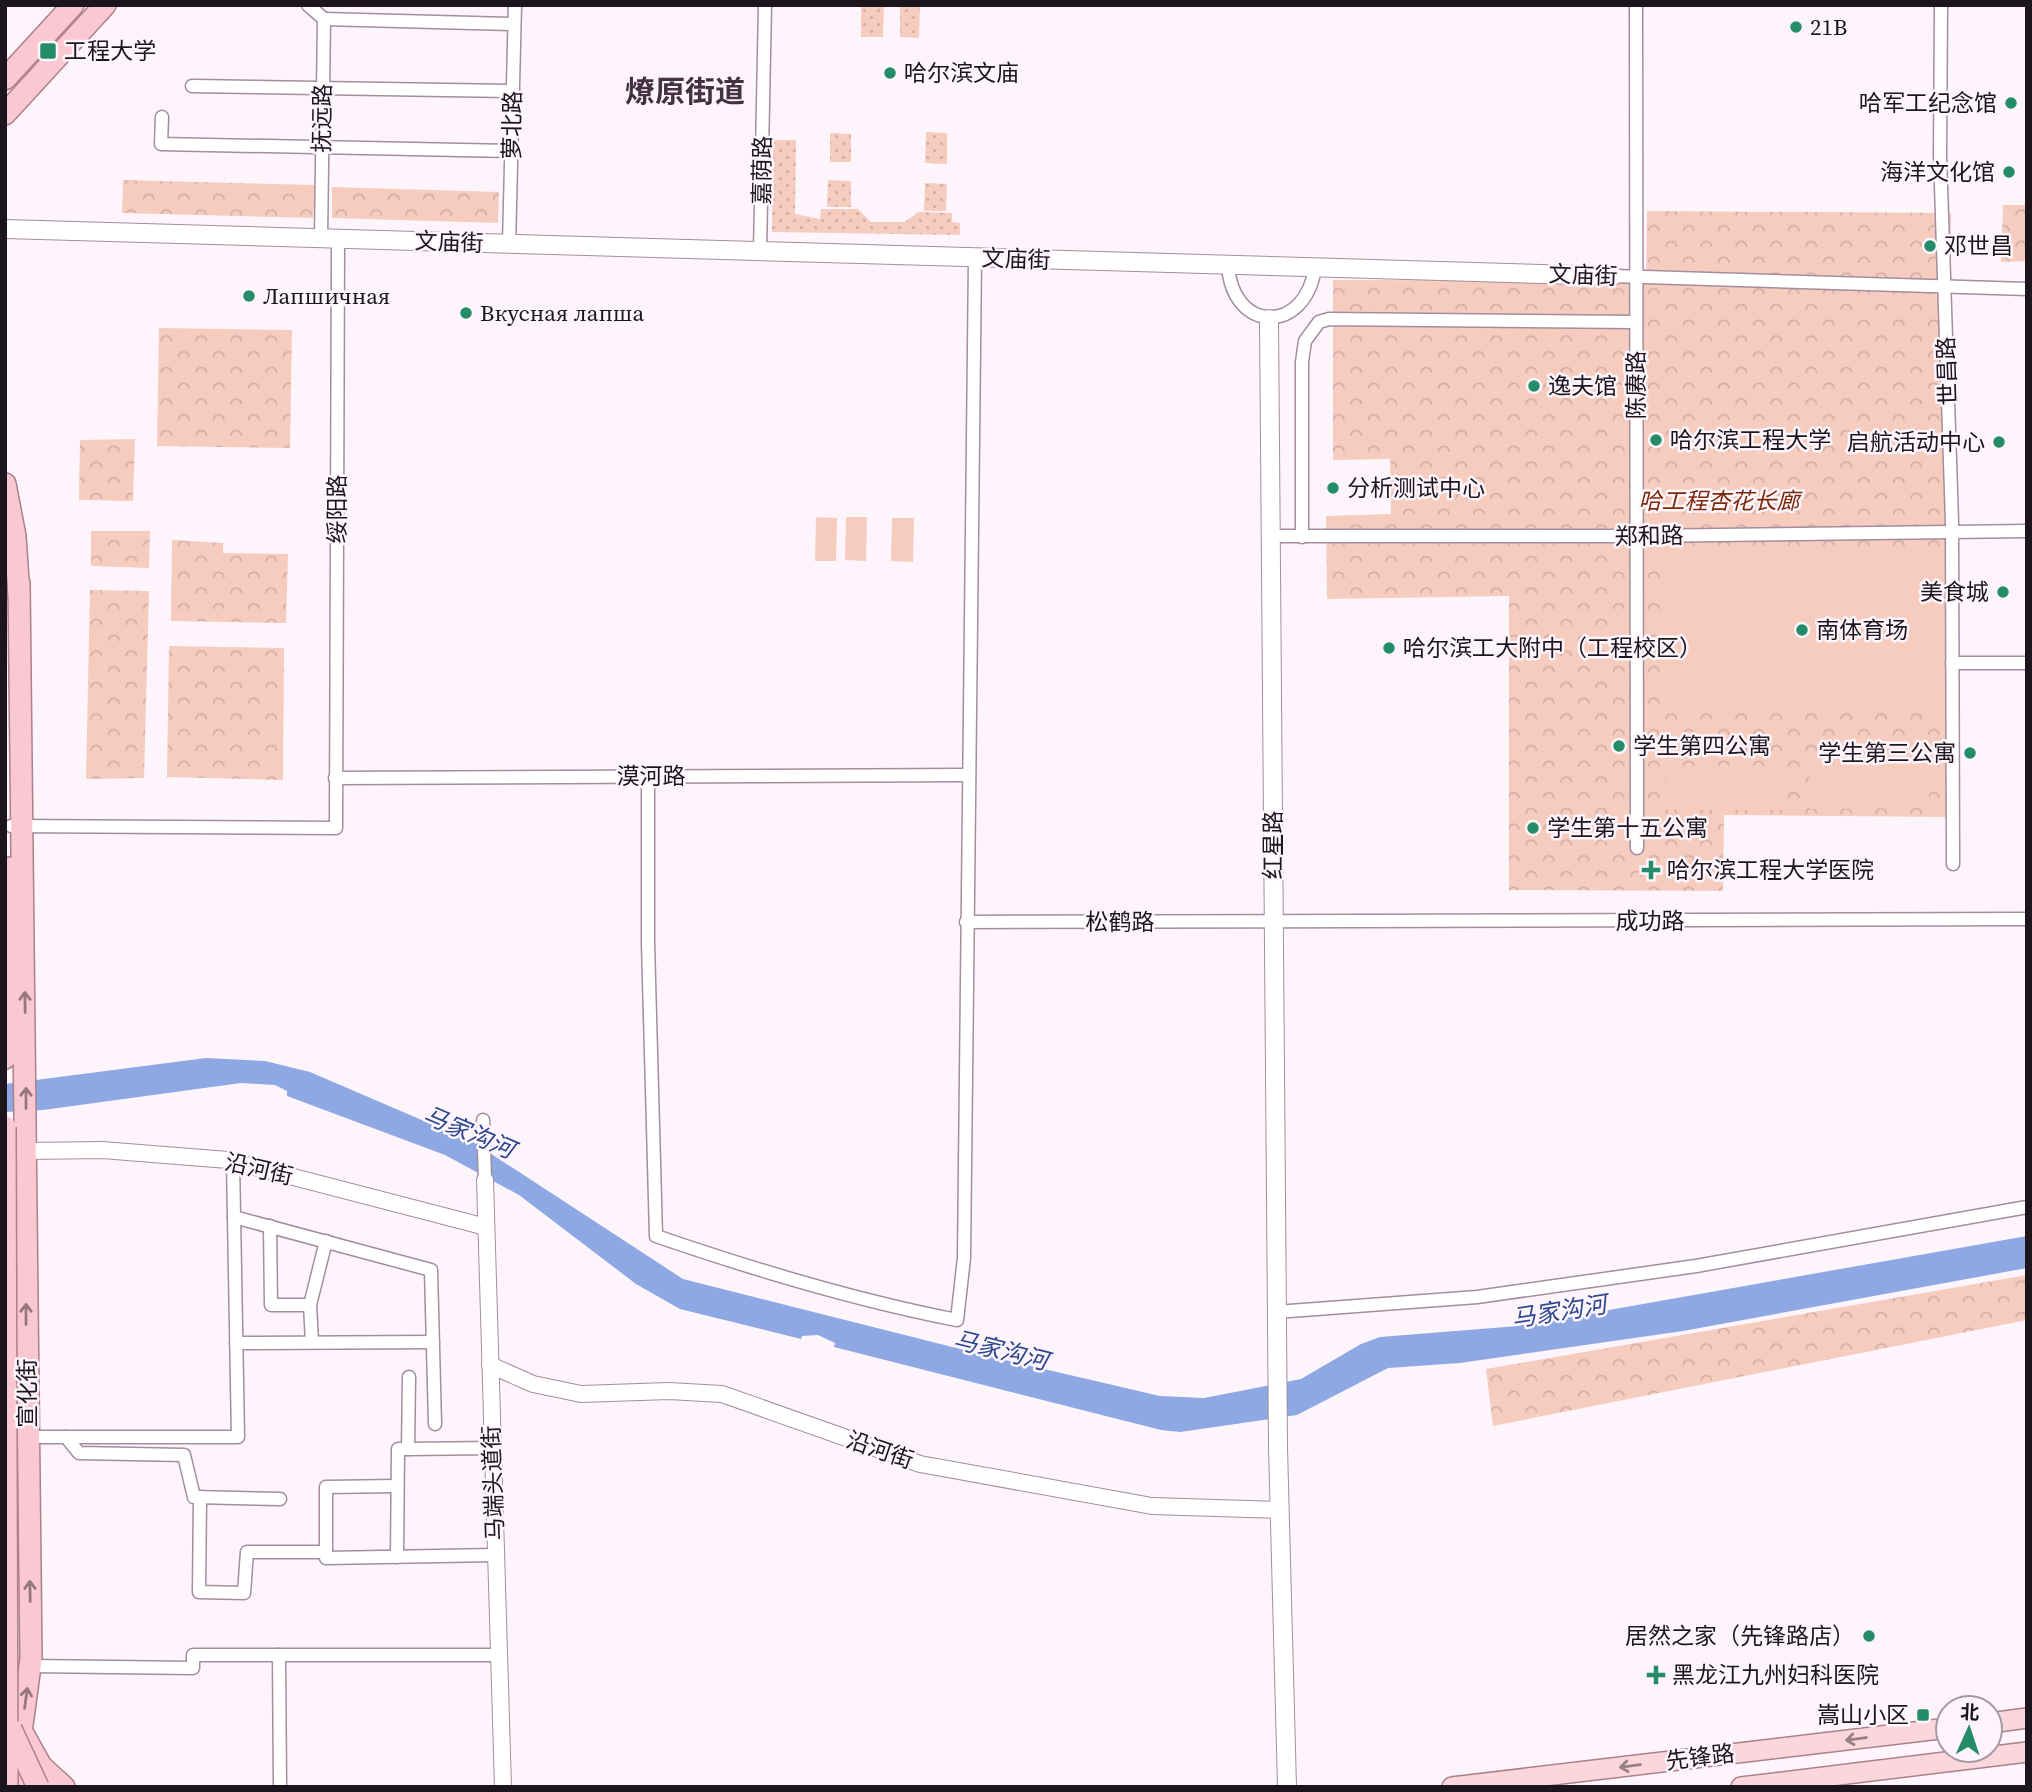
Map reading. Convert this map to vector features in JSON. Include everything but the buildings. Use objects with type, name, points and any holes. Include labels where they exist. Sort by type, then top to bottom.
[{"type":"highway","points":[[5,79],[73,5]]},
{"type":"highway","points":[[5,114],[105,5]]},
{"type":"highway","points":[[5,484],[15,536],[19,583],[17,826],[5,1058]]},
{"type":"highway","points":[[10,786],[18,691],[19,583]]},
{"type":"highway","points":[[5,605],[10,786],[17,826],[26,1070],[16,1127],[7,1787]]},
{"type":"highway","name":"宣化街","points":[[16,1127],[26,1151],[31,1663],[21,1732],[23,1787]]},
{"type":"highway","points":[[5,1710],[18,1747],[38,1787]]},
{"type":"highway","points":[[21,1732],[41,1766],[64,1787]]},
{"type":"main road","name":"文庙街","points":[[5,229],[1613,276]]},
{"type":"main road","name":"红星路","points":[[1269,319],[1276,1312],[1287,1787]]},
{"type":"main road","points":[[2004,1721],[2027,1718]]},
{"type":"main road","name":"先锋路","points":[[1452,1787],[1934,1730]]},
{"type":"main road","name":"先锋路","points":[[1741,1787],[2027,1752]]},
{"type":"street","points":[[308,5],[324,19],[514,24]]},
{"type":"street","name":"萝北路","points":[[509,244],[514,5]]},
{"type":"street","name":"嘉荫路","points":[[760,251],[765,5]]},
{"type":"street","name":"陈赓路","points":[[1636,5],[1637,848]]},
{"type":"street","name":"世昌路","points":[[1941,5],[1952,531],[1953,864]]},
{"type":"street","name":"抚远路","points":[[324,19],[322,147],[330,239]]},
{"type":"street","points":[[192,86],[512,91]]},
{"type":"street","points":[[162,117],[161,144],[511,151]]},
{"type":"street","name":"绥阳路","points":[[17,826],[336,828],[330,239]]},
{"type":"street","points":[[648,776],[648,943],[656,1236],[739,1265],[886,1306],[957,1321],[964,1258],[967,775],[975,258]]},
{"type":"street","points":[[1228,265],[1229,282],[1237,300],[1253,313],[1269,319],[1293,312],[1308,296],[1315,268]]},
{"type":"street","name":"文庙街","points":[[1613,276],[2027,289]]},
{"type":"street","points":[[1303,537],[1302,362],[1305,341],[1319,322],[1636,323]]},
{"type":"street","name":"郑和路","points":[[1271,537],[2027,531]]},
{"type":"street","points":[[1952,663],[2027,663]]},
{"type":"street","name":"漠河路","points":[[335,778],[967,775]]},
{"type":"street","name":"成功路","points":[[1273,923],[2027,919]]},
{"type":"street","name":"松鹤路","points":[[966,922],[1273,923]]},
{"type":"street","points":[[483,1120],[485,1180]]},
{"type":"street","name":"沿河街","points":[[26,1151],[102,1150],[233,1161],[486,1227]]},
{"type":"street","points":[[27,1437],[238,1437],[233,1161]]},
{"type":"street","name":"马端头道街","points":[[485,1180],[503,1787]]},
{"type":"street","points":[[1276,1312],[1477,1297],[1696,1266],[2027,1207]]},
{"type":"street","points":[[234,1217],[431,1270],[435,1424]]},
{"type":"street","points":[[270,1227],[271,1305],[310,1305]]},
{"type":"street","points":[[312,1342],[310,1305],[326,1241]]},
{"type":"street","points":[[236,1343],[433,1342]]},
{"type":"street","name":"沿河街","points":[[490,1365],[533,1384],[581,1394],[669,1391],[722,1394],[920,1464],[1152,1506],[1279,1510]]},
{"type":"street","points":[[408,1449],[409,1377]]},
{"type":"street","points":[[66,1437],[79,1453],[184,1455],[194,1497],[280,1499]]},
{"type":"street","points":[[397,1557],[398,1449],[492,1448]]},
{"type":"street","points":[[397,1486],[326,1487],[326,1558],[495,1555]]},
{"type":"street","points":[[200,1497],[199,1592],[244,1593],[247,1552],[326,1552]]},
{"type":"street","points":[[31,1663],[193,1668],[193,1655],[497,1655]]},
{"type":"street","points":[[279,1655],[280,1787]]},
{"type":"green space","points":[[861,5],[884,5],[883,37],[861,37]]},
{"type":"green space","points":[[900,5],[920,5],[919,38],[900,37]]},
{"type":"green space","points":[[926,132],[947,133],[947,164],[925,163]]},
{"type":"green space","points":[[830,133],[851,134],[851,162],[830,162]]},
{"type":"green space","points":[[773,140],[796,140],[795,214],[820,219],[821,209],[858,209],[871,222],[905,222],[918,212],[952,213],[952,222],[960,223],[960,235],[772,232]]},
{"type":"green space","points":[[123,180],[315,185],[313,218],[122,213]]},
{"type":"green space","points":[[828,180],[851,181],[851,207],[827,207]]},
{"type":"green space","points":[[925,183],[947,184],[946,211],[924,211]]},
{"type":"green space","points":[[332,187],[499,192],[498,223],[332,218]]},
{"type":"green space","points":[[2003,205],[2027,205],[2027,261],[2001,262]]},
{"type":"green space","name":"哈工程杏花长廊","points":[[1647,211],[1951,213],[1946,817],[1724,815],[1723,891],[1509,890],[1509,596],[1327,599],[1326,516],[1391,514],[1390,459],[1333,460],[1333,280],[1646,281]]},
{"type":"green space","points":[[159,328],[292,330],[290,448],[157,446]]},
{"type":"green space","points":[[135,439],[133,501],[79,500],[80,440]]},
{"type":"green space","points":[[816,517],[837,518],[836,561],[815,561]]},
{"type":"green space","points":[[846,517],[867,517],[866,561],[845,560]]},
{"type":"green space","points":[[892,518],[914,518],[913,562],[891,561]]},
{"type":"green space","points":[[91,531],[150,531],[149,568],[91,566]]},
{"type":"green space","points":[[172,540],[223,543],[223,553],[288,554],[286,623],[171,621]]},
{"type":"green space","name":"南体育场","points":[[1939,552],[1941,706],[1664,709],[1662,555]]},
{"type":"green space","points":[[90,590],[149,591],[144,778],[86,779]]},
{"type":"green space","points":[[169,646],[284,648],[283,780],[167,777]]},
{"type":"green space","points":[[1809,764],[1929,764],[1929,808],[1810,809]]},
{"type":"green space","points":[[1666,766],[1785,766],[1786,810],[1667,810]]},
{"type":"green space","points":[[2027,1275],[2027,1320],[1493,1426],[1486,1369]]},
{"type":"water","points":[[206,1058],[265,1061],[310,1072],[473,1142],[683,1279],[988,1356],[1160,1396],[1204,1398],[1301,1379],[1361,1344],[1380,1337],[1518,1326],[2027,1236],[2027,1268],[1683,1331],[1460,1363],[1388,1368],[1297,1415],[1180,1432],[1161,1430],[834,1347],[835,1343],[818,1335],[802,1336],[801,1339],[680,1309],[636,1284],[519,1195],[445,1155],[287,1096],[287,1091],[275,1085],[241,1083],[43,1110],[5,1112],[5,1084]]},
{"type":"place","name":"21B","points":[[1796,27]]},
{"type":"place","name":"工程大学","points":[[48,51]]},
{"type":"place","name":"哈尔滨文庙","points":[[890,73]]},
{"type":"place","name":"哈军工纪念馆","points":[[2011,103]]},
{"type":"place","name":"海洋文化馆","points":[[2009,172]]},
{"type":"place","name":"邓世昌","points":[[1930,246]]},
{"type":"place","name":"Лапшичная","points":[[249,296]]},
{"type":"place","name":"Вкусная лапша","points":[[466,313]]},
{"type":"place","name":"逸夫馆","points":[[1534,386]]},
{"type":"place","name":"哈尔滨工程大学","points":[[1656,440]]},
{"type":"place","name":"启航活动中心","points":[[1999,442]]},
{"type":"place","name":"分析测试中心","points":[[1333,488]]},
{"type":"place","name":"美食城","points":[[2003,592]]},
{"type":"place","name":"南体育场","points":[[1802,630]]},
{"type":"place","name":"哈尔滨工大附中（工程校区）","points":[[1389,648]]},
{"type":"place","name":"学生第四公寓","points":[[1619,746]]},
{"type":"place","name":"学生第三公寓","points":[[1970,753]]},
{"type":"place","name":"学生第十五公寓","points":[[1533,828]]},
{"type":"place","name":"哈尔滨工程大学医院","points":[[1651,870]]},
{"type":"place","name":"居然之家（先锋路店）","points":[[1869,1636]]},
{"type":"place","name":"黑龙江九州妇科医院","points":[[1656,1675]]},
{"type":"place","name":"嵩山小区","points":[[1923,1715]]},
{"type":"district","name":"燎原街道","points":[[685,91]]},
{"type":"water label","name":"马家沟河","points":[[469,1132]]},
{"type":"water label","name":"马家沟河","points":[[1559,1311]]},
{"type":"water label","name":"马家沟河","points":[[1001,1350]]}]
